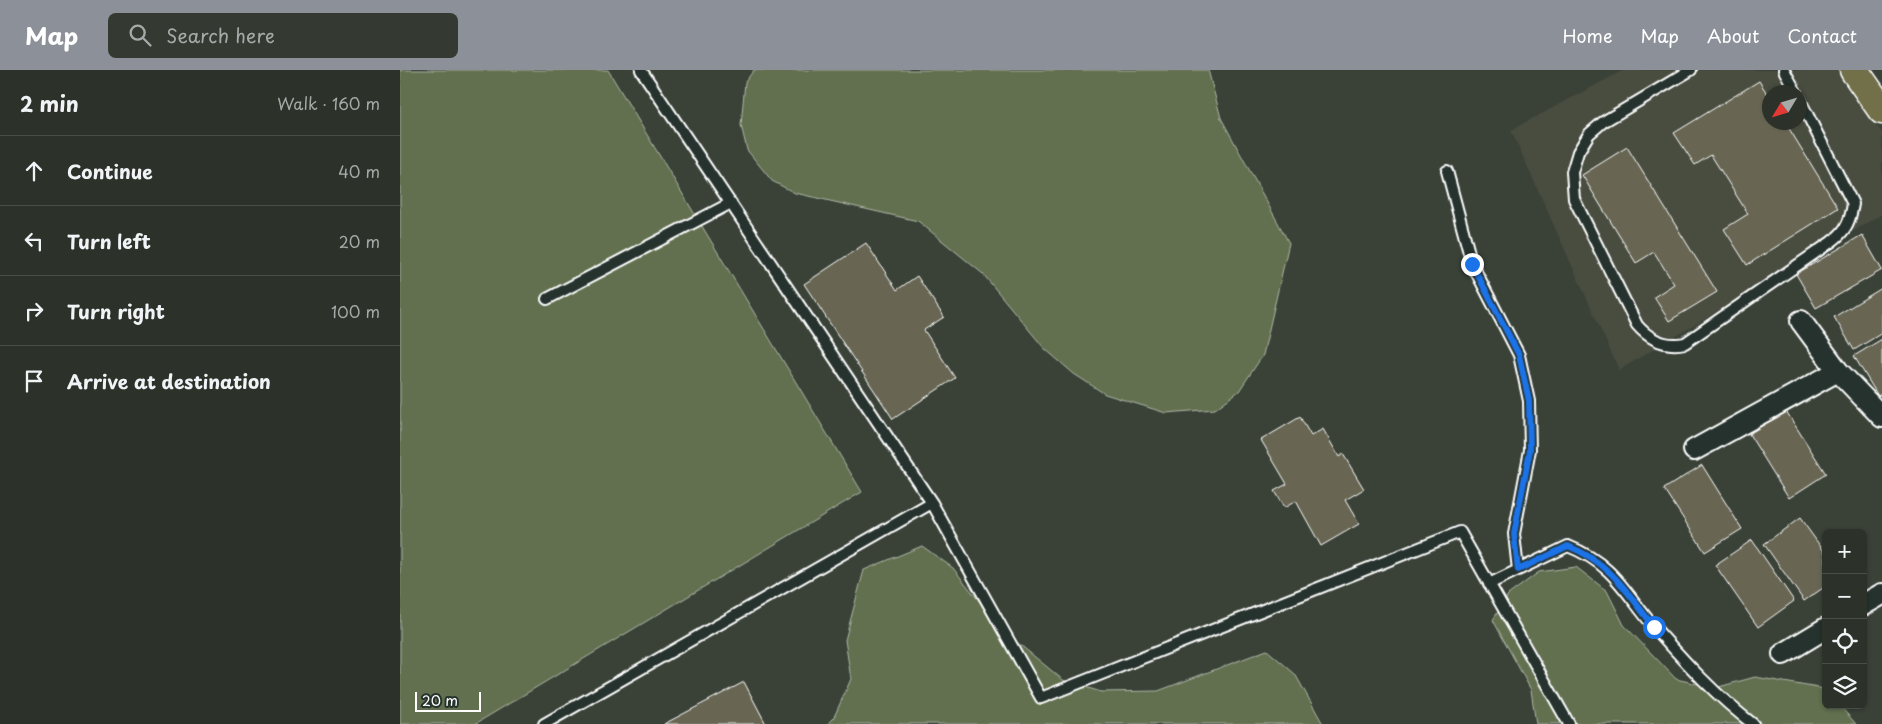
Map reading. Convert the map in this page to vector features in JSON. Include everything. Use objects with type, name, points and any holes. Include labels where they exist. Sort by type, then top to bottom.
[{"type":"highway","points":[[1854,70],[1882,110]]},
{"type":"street","points":[[1802,321],[1838,371],[1882,417]]},
{"type":"street","points":[[1694,450],[1838,371]]},
{"type":"street","points":[[1867,603],[1882,594]]},
{"type":"street","points":[[1783,654],[1822,630]]},
{"type":"lane","points":[[642,70],[932,503],[1041,698],[1460,532],[1568,724]]},
{"type":"lane","points":[[1691,70],[1603,122],[1590,134],[1578,152],[1572,172],[1574,199],[1638,325],[1648,337],[1658,341],[1674,345],[1686,343],[1844,232],[1850,220],[1853,204],[1807,114]]},
{"type":"lane","points":[[1784,70],[1792,85]]},
{"type":"lane","points":[[1447,172],[1472,264],[1519,355],[1529,401],[1530,450],[1514,534],[1518,570]]},
{"type":"lane","points":[[547,299],[731,203]]},
{"type":"lane","points":[[544,724],[932,503]]},
{"type":"lane","points":[[1489,584],[1568,546],[1589,554],[1612,573],[1654,627],[1722,701],[1753,724]]},
{"type":"shaded area","points":[[1624,70],[1837,70],[1882,133],[1882,214],[1619,370],[1511,130]]},
{"type":"green space","points":[[400,70],[608,70],[862,492],[475,724],[400,724]]},
{"type":"green space","points":[[754,70],[1208,70],[1221,118],[1289,243],[1263,355],[1239,391],[1215,409],[1166,413],[1105,394],[1074,374],[1044,348],[983,274],[918,221],[795,193],[772,181],[747,150],[741,125],[745,82]]},
{"type":"green space","points":[[922,546],[953,568],[1002,630],[1063,680],[1101,692],[1158,691],[1267,650],[1295,674],[1323,724],[827,724],[834,717],[851,679],[845,640],[864,570]]},
{"type":"green space","points":[[1576,567],[1607,591],[1624,625],[1676,679],[1715,688],[1755,677],[1822,689],[1822,709],[1843,709],[1856,724],[1536,724],[1531,690],[1493,620],[1508,595],[1539,572]]},
{"type":"building","points":[[1759,81],[1762,86],[1762,130],[1790,130],[1838,208],[1747,265],[1724,229],[1748,214],[1711,155],[1695,165],[1674,133]]},
{"type":"building","points":[[1627,147],[1717,292],[1669,321],[1654,297],[1674,284],[1654,252],[1636,263],[1582,175]]},
{"type":"building","points":[[1862,235],[1882,270],[1816,308],[1796,274]]},
{"type":"building","points":[[866,243],[897,290],[917,276],[944,317],[924,330],[955,378],[893,419],[804,284]]},
{"type":"building","points":[[1882,288],[1882,333],[1854,350],[1834,317]]},
{"type":"building","points":[[1882,339],[1882,394],[1878,396],[1854,356]]},
{"type":"building","points":[[1786,411],[1826,474],[1789,498],[1749,434]]},
{"type":"building","points":[[1300,417],[1311,436],[1323,429],[1339,457],[1343,454],[1364,489],[1345,500],[1359,524],[1321,546],[1296,501],[1284,508],[1274,491],[1287,484],[1261,440]]},
{"type":"building","points":[[1702,465],[1742,529],[1705,552],[1664,489]]},
{"type":"building","points":[[1800,518],[1822,548],[1822,589],[1804,601],[1764,544]]},
{"type":"building","points":[[1752,540],[1794,601],[1758,627],[1715,565]]},
{"type":"building","points":[[744,682],[766,724],[664,724]]},
{"type":"route","points":[[1472,264],[1519,355],[1529,401],[1530,450],[1514,534],[1518,570],[1568,546],[1589,554],[1612,573],[1654,627]]}]
